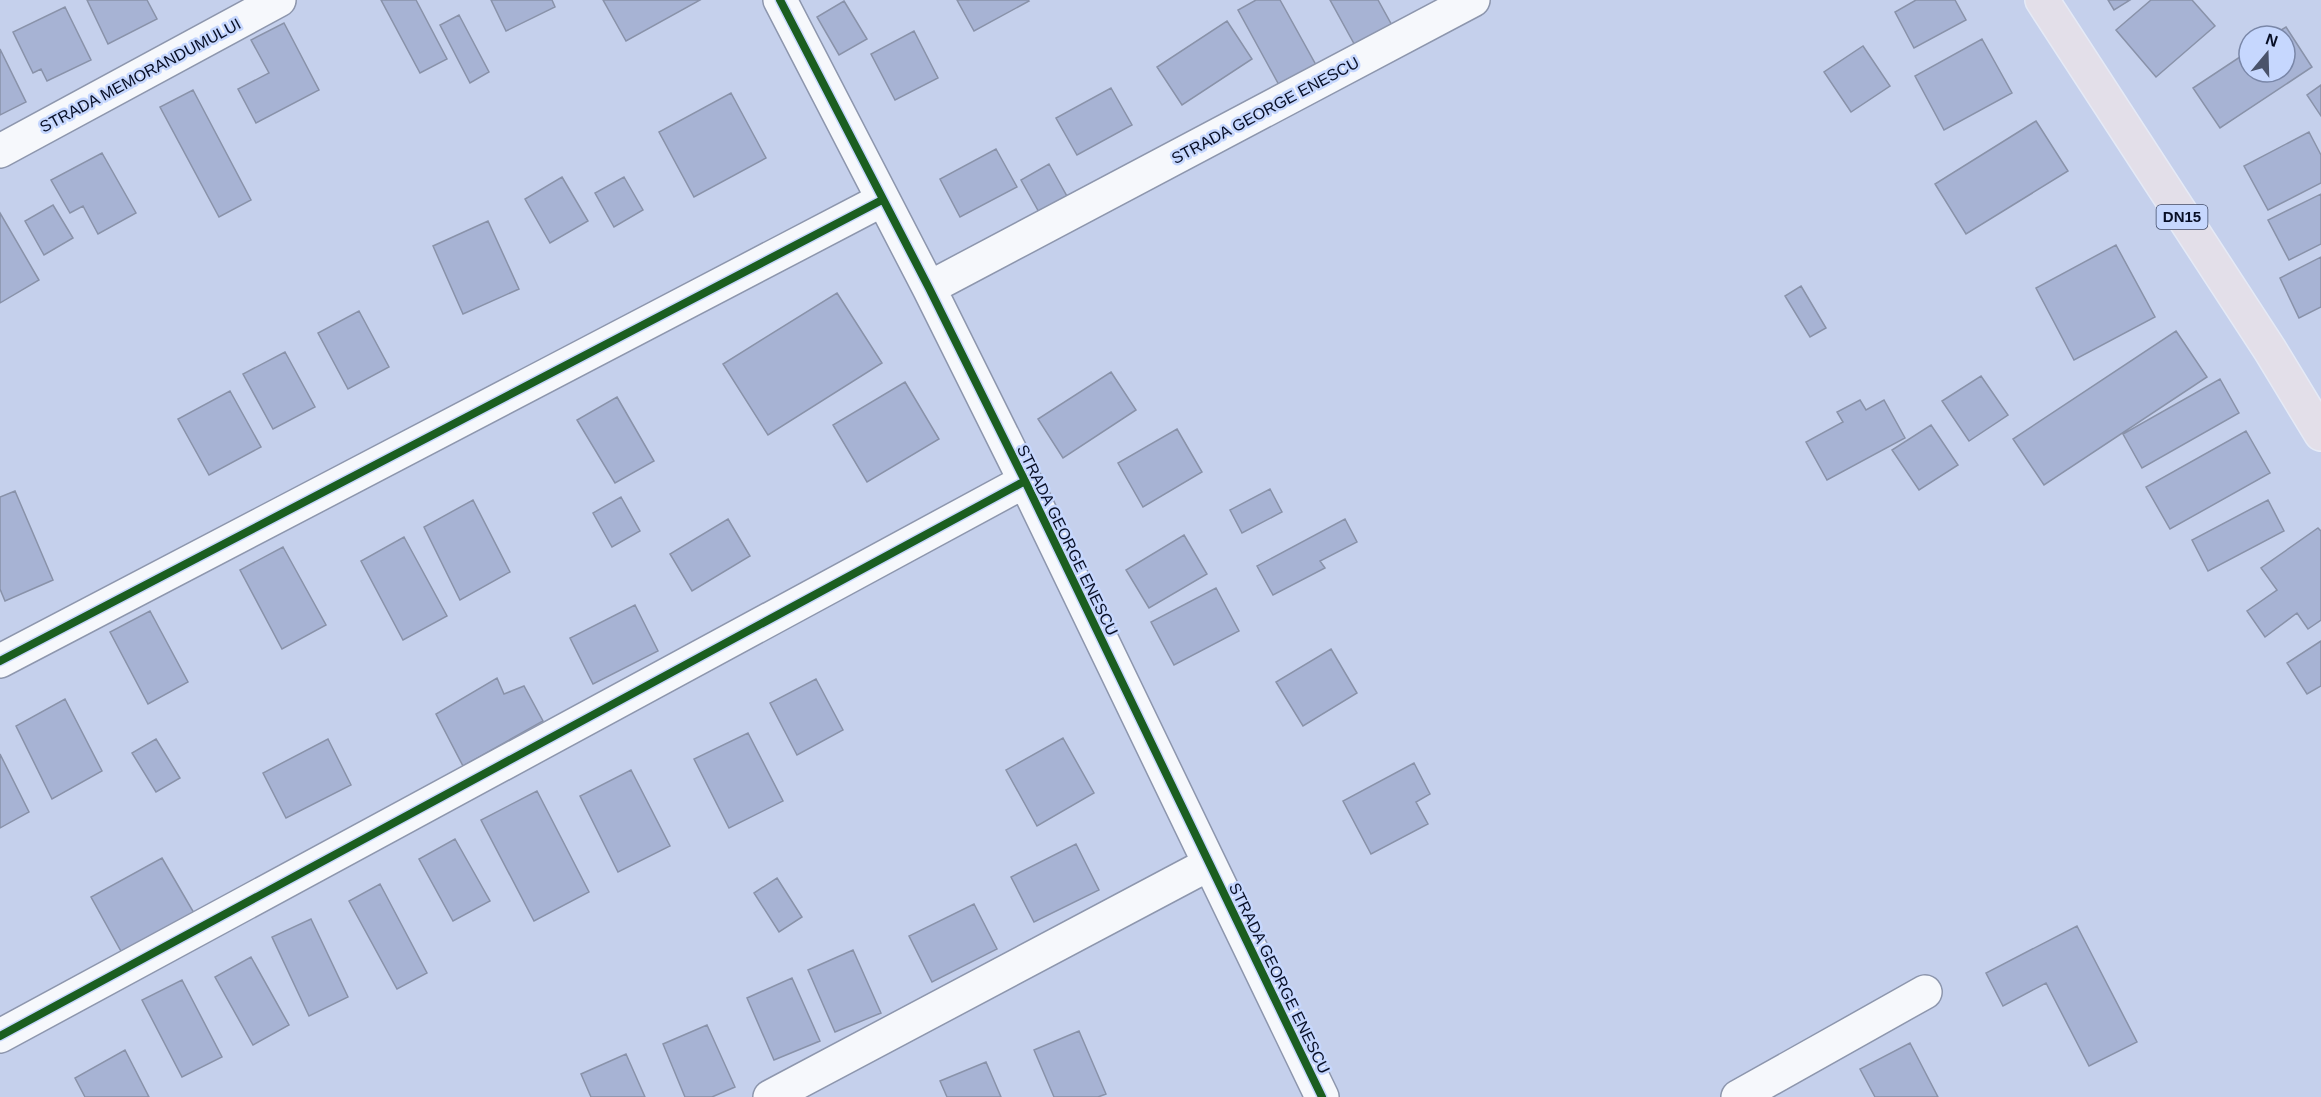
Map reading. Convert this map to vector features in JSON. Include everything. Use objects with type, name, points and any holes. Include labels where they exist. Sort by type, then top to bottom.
[{"type":"main road","name":"DN15","points":[[2042,0],[2270,350],[2321,434]]},
{"type":"street","name":"STRADA MEMORANDUMULUI","points":[[0,151],[279,0]]},
{"type":"street","name":"STRADA GEORGE ENESCU","points":[[780,0],[929,288],[1025,481],[1323,1097]]},
{"type":"street","name":"STRADA GEORGE ENESCU","points":[[929,288],[1473,0]]},
{"type":"street","points":[[0,661],[882,200]]},
{"type":"street","points":[[0,1036],[1025,481]]},
{"type":"street","points":[[770,1097],[1209,864]]},
{"type":"street","points":[[1738,1097],[1926,992]]},
{"type":"building","points":[[87,0],[147,0],[157,19],[108,44]]},
{"type":"building","points":[[381,0],[416,0],[447,59],[420,73]]},
{"type":"building","points":[[491,0],[552,0],[555,7],[506,31]]},
{"type":"building","points":[[603,0],[700,0],[626,41]]},
{"type":"building","points":[[957,0],[1028,0],[1029,1],[974,31]]},
{"type":"building","points":[[1256,0],[1280,0],[1316,65],[1279,85],[1238,10]]},
{"type":"building","points":[[1330,0],[1378,0],[1394,29],[1357,49]]},
{"type":"building","points":[[1916,0],[1955,0],[1966,20],[1914,48],[1895,12]]},
{"type":"building","points":[[2108,0],[2130,0],[2114,10]]},
{"type":"building","points":[[2151,0],[2192,0],[2215,26],[2156,77],[2116,30]]},
{"type":"building","points":[[844,1],[867,39],[839,55],[817,17]]},
{"type":"building","points":[[65,7],[91,60],[47,81],[41,69],[33,73],[13,32]]},
{"type":"building","points":[[459,15],[489,72],[470,83],[440,25]]},
{"type":"building","points":[[1227,21],[1252,59],[1182,105],[1157,67]]},
{"type":"building","points":[[284,23],[319,90],[256,123],[238,89],[269,73],[251,40]]},
{"type":"building","points":[[914,31],[938,78],[895,100],[871,54]]},
{"type":"building","points":[[1982,39],[2012,93],[1944,130],[1915,76]]},
{"type":"building","points":[[2297,44],[2312,67],[2297,77]]},
{"type":"building","points":[[1863,46],[1890,86],[1851,112],[1824,72]]},
{"type":"building","points":[[0,49],[26,102],[0,115]]},
{"type":"building","points":[[2237,59],[2237,84],[2286,84],[2220,128],[2193,88]]},
{"type":"building","points":[[2321,85],[2321,116],[2307,95]]},
{"type":"building","points":[[1111,88],[1132,125],[1077,155],[1056,118]]},
{"type":"building","points":[[193,90],[251,200],[219,217],[160,107]]},
{"type":"building","points":[[731,93],[766,158],[694,197],[659,132]]},
{"type":"building","points":[[2036,121],[2068,171],[1966,234],[1935,184]]},
{"type":"building","points":[[2309,132],[2321,155],[2321,183],[2268,210],[2244,166]]},
{"type":"building","points":[[996,149],[1017,187],[960,217],[940,179]]},
{"type":"building","points":[[102,153],[136,213],[98,234],[83,206],[70,213],[51,180]]},
{"type":"building","points":[[1049,164],[1068,198],[1040,214],[1021,180]]},
{"type":"building","points":[[562,177],[588,221],[550,243],[525,199]]},
{"type":"building","points":[[624,177],[643,210],[614,227],[595,193]]},
{"type":"building","points":[[2321,194],[2321,244],[2289,260],[2268,220]]},
{"type":"building","points":[[53,205],[73,238],[44,255],[25,221]]},
{"type":"building","points":[[0,213],[39,280],[0,303]]},
{"type":"building","points":[[488,221],[519,289],[463,314],[433,246]]},
{"type":"building","points":[[2116,245],[2155,317],[2074,360],[2036,288]]},
{"type":"building","points":[[2321,257],[2321,307],[2299,318],[2280,278]]},
{"type":"building","points":[[1801,286],[1826,328],[1810,337],[1785,296]]},
{"type":"building","points":[[837,293],[882,363],[768,435],[723,364]]},
{"type":"building","points":[[359,311],[389,367],[348,389],[318,333]]},
{"type":"building","points":[[2176,331],[2207,377],[2044,485],[2013,439]]},
{"type":"building","points":[[285,352],[315,407],[273,429],[243,374]]},
{"type":"building","points":[[1111,372],[1136,410],[1063,458],[1038,419]]},
{"type":"building","points":[[1981,376],[2008,415],[1969,441],[1942,401]]},
{"type":"building","points":[[2220,379],[2239,413],[2142,468],[2123,434]]},
{"type":"building","points":[[905,382],[939,439],[867,482],[833,425]]},
{"type":"building","points":[[230,391],[261,447],[209,475],[178,419]]},
{"type":"building","points":[[617,397],[654,461],[615,483],[577,420]]},
{"type":"building","points":[[1860,400],[1866,410],[1884,400],[1905,438],[1827,480],[1806,442],[1843,422],[1837,412]]},
{"type":"building","points":[[1931,425],[1958,465],[1919,490],[1892,450]]},
{"type":"building","points":[[1177,429],[1202,472],[1143,507],[1118,463]]},
{"type":"building","points":[[2246,431],[2270,473],[2170,529],[2146,487]]},
{"type":"building","points":[[1270,489],[1282,512],[1242,533],[1230,510]]},
{"type":"building","points":[[15,491],[53,580],[5,601],[0,589],[0,497]]},
{"type":"building","points":[[621,497],[640,531],[612,547],[593,513]]},
{"type":"building","points":[[473,500],[510,572],[460,600],[424,527]]},
{"type":"building","points":[[2268,500],[2284,531],[2208,571],[2192,540]]},
{"type":"building","points":[[728,519],[750,556],[692,591],[670,554]]},
{"type":"building","points":[[1345,519],[1357,542],[1320,561],[1325,568],[1273,595],[1257,566]]},
{"type":"building","points":[[2318,528],[2321,531],[2321,620],[2308,629],[2297,613],[2265,637],[2247,611],[2277,590],[2261,568]]},
{"type":"building","points":[[1184,535],[1207,574],[1149,608],[1126,570]]},
{"type":"building","points":[[404,537],[447,616],[403,640],[361,561]]},
{"type":"building","points":[[283,547],[326,625],[282,649],[240,570]]},
{"type":"building","points":[[1216,588],[1239,631],[1174,665],[1151,622]]},
{"type":"building","points":[[635,605],[658,651],[593,684],[570,638]]},
{"type":"building","points":[[150,611],[188,682],[148,704],[110,632]]},
{"type":"building","points":[[2321,641],[2321,686],[2307,694],[2287,663]]},
{"type":"building","points":[[1331,649],[1357,693],[1303,726],[1276,682]]},
{"type":"building","points":[[497,678],[504,694],[524,686],[543,721],[463,766],[436,714]]},
{"type":"building","points":[[816,679],[843,730],[797,755],[770,703]]},
{"type":"building","points":[[65,699],[102,771],[52,799],[16,726]]},
{"type":"building","points":[[748,733],[783,801],[729,828],[694,759]]},
{"type":"building","points":[[1063,738],[1094,793],[1037,826],[1006,770]]},
{"type":"building","points":[[156,739],[180,778],[156,792],[132,753]]},
{"type":"building","points":[[328,739],[351,785],[286,818],[263,773]]},
{"type":"building","points":[[0,754],[29,812],[0,828]]},
{"type":"building","points":[[1414,763],[1430,794],[1416,802],[1428,824],[1371,854],[1343,801]]},
{"type":"building","points":[[631,770],[670,846],[618,872],[580,796]]},
{"type":"building","points":[[537,791],[589,892],[534,921],[481,820]]},
{"type":"building","points":[[455,839],[490,901],[453,921],[419,859]]},
{"type":"building","points":[[1076,844],[1099,890],[1034,922],[1011,877]]},
{"type":"building","points":[[162,858],[194,913],[122,953],[91,897]]},
{"type":"building","points":[[777,878],[802,917],[779,932],[754,893]]},
{"type":"building","points":[[380,884],[427,973],[397,989],[349,901]]},
{"type":"building","points":[[974,904],[997,949],[932,982],[909,936]]},
{"type":"building","points":[[311,919],[348,997],[309,1016],[272,937]]},
{"type":"building","points":[[2077,926],[2137,1042],[2089,1066],[2046,983],[2003,1006],[1986,973]]},
{"type":"building","points":[[853,950],[881,1013],[835,1032],[808,970]]},
{"type":"building","points":[[251,957],[289,1025],[253,1045],[215,977]]},
{"type":"building","points":[[792,978],[820,1041],[774,1060],[747,998]]},
{"type":"building","points":[[182,980],[222,1057],[182,1077],[142,1000]]},
{"type":"building","points":[[707,1025],[735,1087],[712,1097],[685,1097],[663,1044]]},
{"type":"building","points":[[1079,1031],[1106,1094],[1098,1097],[1054,1097],[1034,1050]]},
{"type":"building","points":[[1910,1043],[1938,1097],[1875,1097],[1860,1069]]},
{"type":"building","points":[[125,1050],[149,1097],[85,1097],[75,1078]]},
{"type":"building","points":[[626,1054],[645,1097],[591,1097],[581,1074]]},
{"type":"building","points":[[986,1062],[1001,1097],[947,1097],[940,1081]]},
{"type":"cycle path","points":[[780,0],[929,288],[1025,481],[1322,1097]]},
{"type":"cycle path","points":[[0,661],[882,200]]},
{"type":"cycle path","points":[[0,1036],[1025,481]]}]
